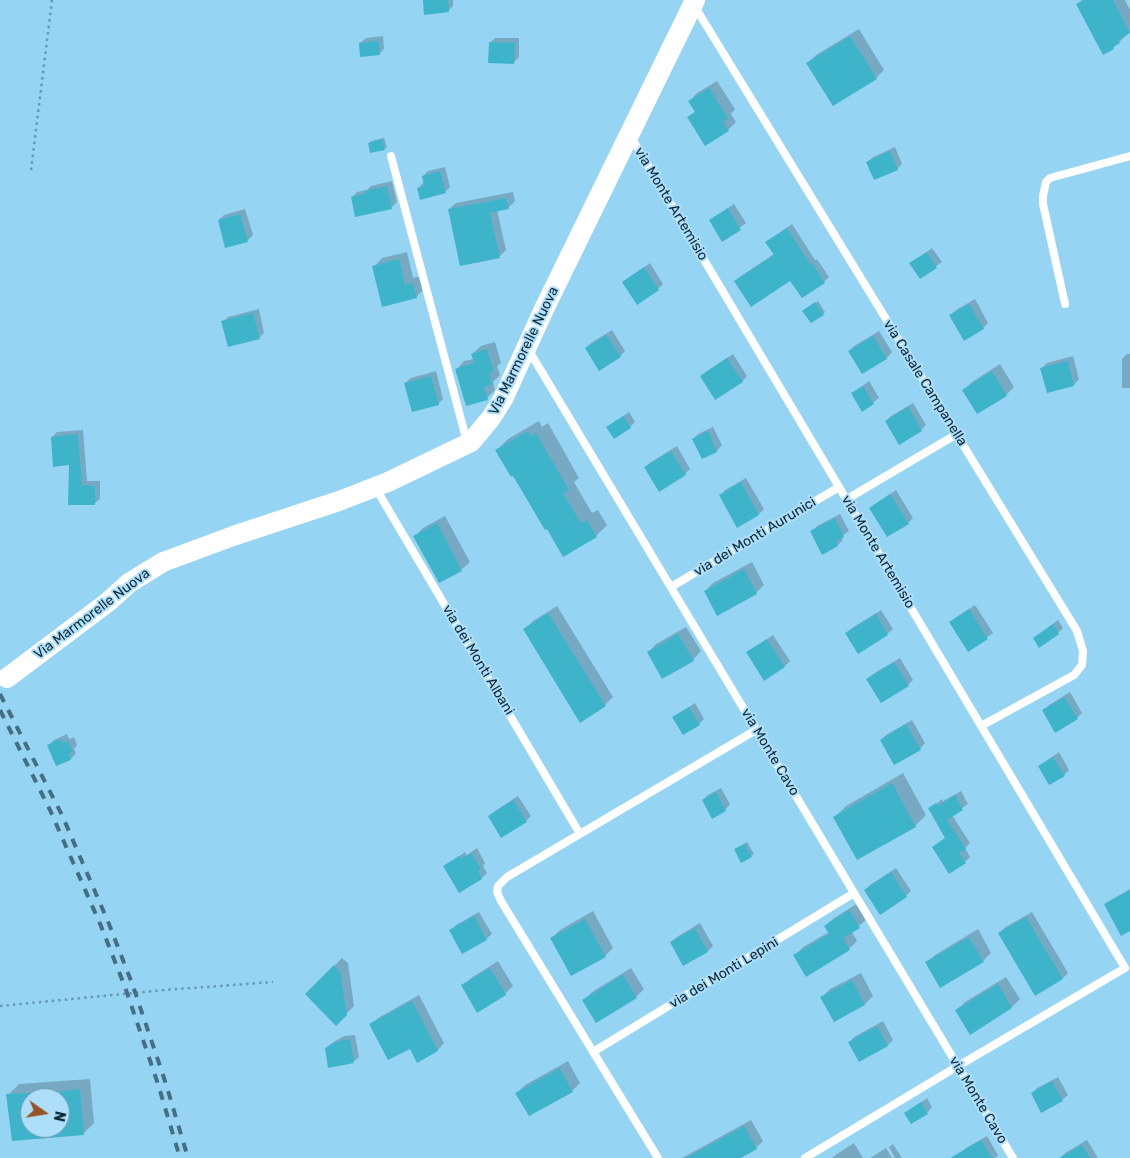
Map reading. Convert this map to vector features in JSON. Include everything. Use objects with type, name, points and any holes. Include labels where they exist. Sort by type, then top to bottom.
[{"type":"street","name":"Via Marmorelle Nuova","points":[[7,678],[108,602],[129,583],[163,562],[242,532],[375,487],[467,444],[483,430],[503,399],[694,2]]},
{"type":"lane","name":"via Casale Campanella","points":[[694,2],[1077,631],[1083,651],[1082,665],[1074,675],[982,726]]},
{"type":"lane","name":"via Monte Artemisio","points":[[630,135],[1125,968],[958,1066]]},
{"type":"lane","points":[[391,156],[467,444]]},
{"type":"lane","points":[[1065,304],[1044,204],[1043,196],[1046,182],[1050,178],[1130,156]]},
{"type":"lane","name":"via Monte Cavo","points":[[527,347],[1013,1158]]},
{"type":"lane","points":[[847,499],[957,434]]},
{"type":"lane","name":"via dei Monti Albani","points":[[375,487],[580,834]]},
{"type":"lane","name":"via dei Monti Aurunici","points":[[671,588],[839,487]]},
{"type":"lane","points":[[658,1158],[501,901],[497,892],[498,886],[507,877],[756,730]]},
{"type":"lane","name":"via dei Monti Lepini","points":[[594,1052],[854,894]]},
{"type":"lane","points":[[805,1158],[958,1066]]},
{"type":"path","points":[[31,170],[52,0]]},
{"type":"path","points":[[0,1006],[273,982]]},
{"type":"building","points":[[423,0],[448,0],[449,12],[424,15]]},
{"type":"building","points":[[1084,0],[1113,0],[1130,33],[1118,40],[1120,43],[1113,47],[1114,49],[1103,55],[1076,4]]},
{"type":"building","points":[[850,36],[877,79],[833,106],[806,63]]},
{"type":"building","points":[[379,41],[380,55],[360,57],[359,43]]},
{"type":"building","points":[[489,42],[515,43],[514,64],[488,63]]},
{"type":"building","points":[[709,88],[728,118],[723,122],[729,131],[705,146],[687,117],[695,112],[688,101]]},
{"type":"building","points":[[382,139],[385,150],[370,153],[368,143]]},
{"type":"building","points":[[890,151],[898,170],[874,180],[866,162]]},
{"type":"building","points":[[440,171],[446,193],[420,200],[417,188],[424,186],[422,176]]},
{"type":"building","points":[[387,186],[392,209],[355,217],[351,197],[365,194],[364,191]]},
{"type":"building","points":[[506,198],[509,209],[490,213],[500,258],[460,266],[448,209]]},
{"type":"building","points":[[728,208],[741,230],[722,242],[709,220]]},
{"type":"building","points":[[240,214],[248,242],[225,248],[218,220]]},
{"type":"building","points":[[787,228],[810,264],[812,263],[825,283],[802,298],[790,281],[751,307],[734,281],[774,255],[765,242]]},
{"type":"building","points":[[927,252],[937,268],[920,279],[909,263]]},
{"type":"building","points":[[399,259],[405,285],[413,283],[417,298],[382,307],[372,266]]},
{"type":"building","points":[[644,267],[659,290],[637,305],[622,282]]},
{"type":"building","points":[[815,302],[824,315],[811,323],[802,311]]},
{"type":"building","points":[[969,304],[984,329],[964,341],[949,315]]},
{"type":"building","points":[[253,313],[260,339],[228,347],[221,321]]},
{"type":"building","points":[[606,335],[621,357],[599,371],[585,348]]},
{"type":"building","points":[[873,336],[887,359],[862,374],[848,351]]},
{"type":"building","points":[[487,349],[494,372],[489,373],[492,384],[484,387],[488,400],[466,406],[455,369],[474,363],[471,354]]},
{"type":"building","points":[[727,358],[743,382],[715,400],[700,376]]},
{"type":"building","points":[[1068,361],[1074,386],[1047,393],[1040,368]]},
{"type":"building","points":[[992,371],[1007,396],[977,414],[962,390]]},
{"type":"building","points":[[431,376],[439,405],[412,412],[404,383]]},
{"type":"building","points":[[863,386],[874,404],[862,412],[851,393]]},
{"type":"building","points":[[908,407],[922,431],[899,445],[885,421]]},
{"type":"building","points":[[623,416],[631,428],[614,439],[606,427]]},
{"type":"building","points":[[528,431],[531,437],[536,433],[569,490],[563,493],[581,523],[587,520],[597,537],[563,557],[547,529],[545,530],[495,450]]},
{"type":"building","points":[[708,431],[717,452],[702,459],[692,439]]},
{"type":"building","points":[[78,434],[82,485],[95,486],[95,505],[68,505],[69,465],[53,467],[51,437]]},
{"type":"building","points":[[671,451],[686,475],[659,492],[644,467]]},
{"type":"building","points":[[741,482],[759,515],[737,528],[719,495]]},
{"type":"building","points":[[890,494],[909,524],[887,537],[869,508]]},
{"type":"building","points":[[835,518],[844,537],[836,541],[838,546],[822,555],[810,531]]},
{"type":"building","points":[[437,523],[462,571],[439,583],[413,536]]},
{"type":"building","points":[[744,569],[757,594],[717,616],[704,591]]},
{"type":"building","points":[[969,609],[988,639],[968,652],[949,622]]},
{"type":"building","points":[[548,613],[606,706],[580,723],[523,629]]},
{"type":"building","points":[[876,614],[888,635],[858,654],[845,633]]},
{"type":"building","points":[[1053,624],[1059,634],[1039,648],[1033,638]]},
{"type":"building","points":[[678,634],[694,661],[662,679],[647,652]]},
{"type":"building","points":[[767,639],[785,667],[764,681],[746,652]]},
{"type":"building","points":[[894,662],[909,686],[881,703],[866,679]]},
{"type":"building","points":[[1065,697],[1078,719],[1055,733],[1042,710]]},
{"type":"building","points":[[689,707],[700,725],[683,735],[672,717]]},
{"type":"building","points":[[906,724],[921,750],[894,765],[880,740]]},
{"type":"building","points":[[61,739],[63,743],[68,741],[73,752],[69,753],[71,760],[56,766],[47,745]]},
{"type":"building","points":[[1053,757],[1065,776],[1049,785],[1038,766]]},
{"type":"building","points":[[892,783],[916,827],[857,860],[833,817]]},
{"type":"building","points":[[716,792],[726,811],[712,819],[702,800]]},
{"type":"building","points":[[955,795],[963,810],[947,820],[966,849],[959,853],[966,863],[949,874],[932,847],[945,838],[928,808],[936,803],[938,806]]},
{"type":"building","points":[[513,800],[527,822],[501,838],[488,816]]},
{"type":"building","points":[[745,844],[752,857],[741,863],[734,849]]},
{"type":"building","points":[[471,853],[481,869],[478,871],[482,879],[459,893],[443,866],[459,856],[461,859]]},
{"type":"building","points":[[891,872],[907,897],[880,915],[864,890]]},
{"type":"building","points":[[1130,890],[1130,931],[1121,936],[1104,904]]},
{"type":"building","points":[[849,910],[860,928],[843,938],[850,950],[806,977],[793,955],[829,934],[824,926]]},
{"type":"building","points":[[474,916],[487,940],[462,954],[449,930]]},
{"type":"building","points":[[1026,917],[1063,979],[1035,996],[998,933]]},
{"type":"building","points":[[585,919],[606,957],[571,976],[550,938]]},
{"type":"building","points":[[695,928],[708,952],[683,966],[670,942]]},
{"type":"building","points":[[969,937],[984,962],[940,988],[925,962]]},
{"type":"building","points":[[334,965],[340,972],[347,1015],[336,1026],[305,994]]},
{"type":"building","points":[[490,968],[506,995],[477,1013],[461,985]]},
{"type":"building","points":[[623,975],[637,998],[596,1023],[582,1000]]},
{"type":"building","points":[[852,980],[865,1005],[834,1022],[820,997]]},
{"type":"building","points":[[998,984],[1012,1008],[970,1035],[955,1010]]},
{"type":"building","points":[[412,1001],[438,1051],[417,1063],[410,1049],[388,1060],[369,1024]]},
{"type":"building","points":[[877,1026],[888,1046],[859,1062],[848,1042]]},
{"type":"building","points":[[350,1039],[354,1063],[328,1068],[325,1048],[338,1041]]},
{"type":"building","points":[[560,1068],[573,1092],[529,1116],[515,1093]]},
{"type":"building","points":[[1052,1081],[1063,1101],[1041,1113],[1031,1093]]},
{"type":"building","points":[[80,1089],[84,1135],[70,1136],[70,1090]]},
{"type":"building","points":[[20,1093],[20,1138],[48,1138],[12,1141],[6,1094]]},
{"type":"building","points":[[921,1102],[928,1114],[911,1124],[904,1113]]},
{"type":"building","points":[[744,1126],[757,1149],[741,1158],[686,1158]]},
{"type":"building","points":[[981,1140],[992,1158],[950,1158]]},
{"type":"building","points":[[1082,1145],[1090,1158],[1059,1158]]},
{"type":"railway","points":[[0,694],[62,815],[109,924],[133,986],[166,1084],[188,1158]]},
{"type":"railway","points":[[0,710],[50,810],[101,926],[125,987],[158,1084],[180,1158]]}]
